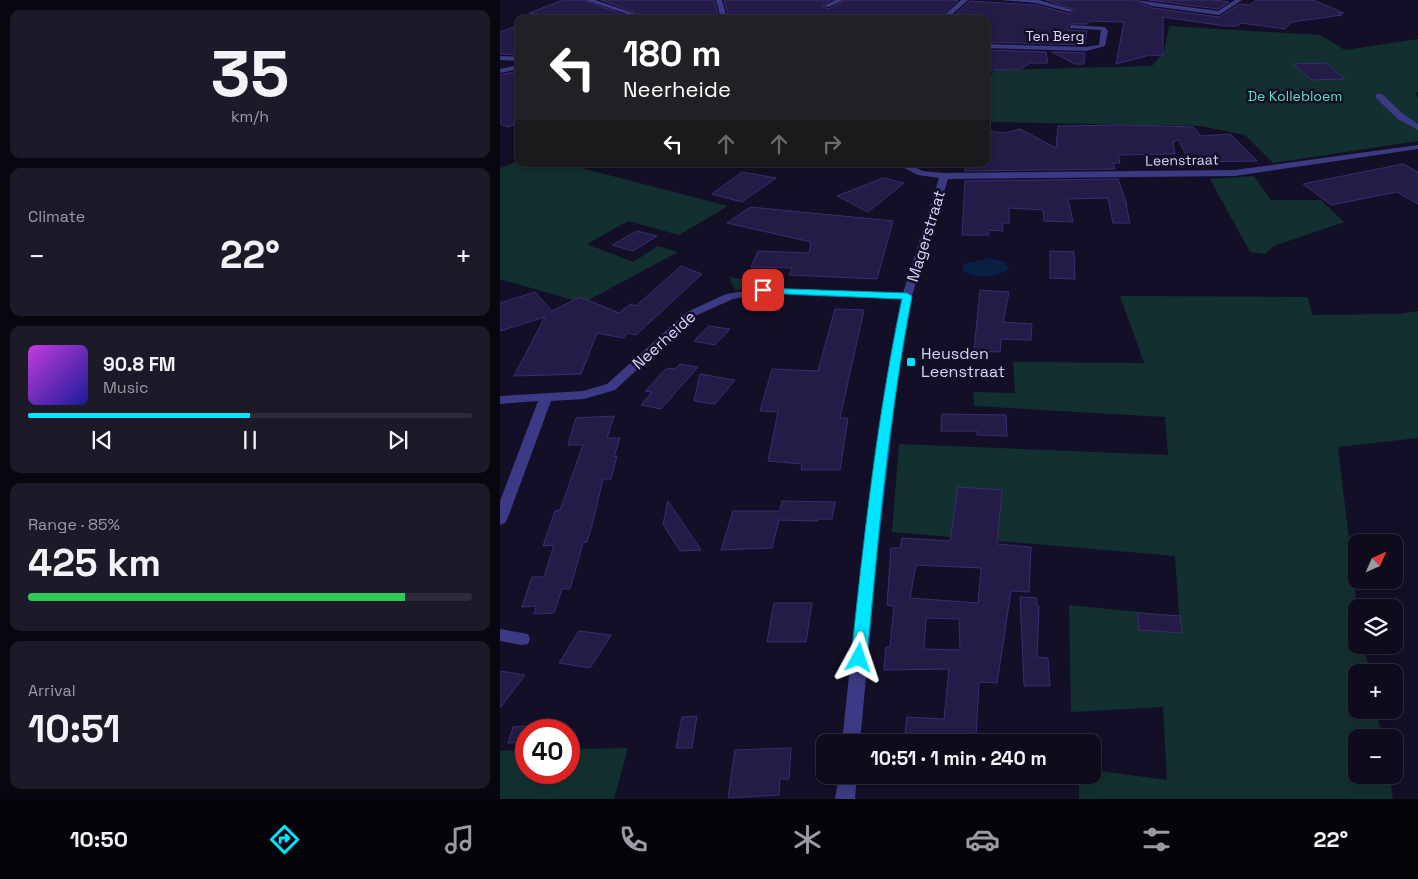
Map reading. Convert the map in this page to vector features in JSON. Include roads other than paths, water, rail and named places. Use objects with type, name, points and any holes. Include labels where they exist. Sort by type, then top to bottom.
[{"type":"street","points":[[589,0],[636,15]]},
{"type":"street","points":[[719,0],[723,15]]},
{"type":"street","points":[[827,6],[840,0]]},
{"type":"street","points":[[948,15],[965,0]]},
{"type":"street","points":[[1004,0],[1036,1],[1070,10]]},
{"type":"street","points":[[1138,0],[1149,4],[1219,12],[1239,0]]},
{"type":"street","name":"Ten Berg","points":[[990,46],[1061,49],[1097,48],[1102,46],[1105,31],[1103,28],[1071,27]]},
{"type":"street","points":[[500,58],[515,59]]},
{"type":"street","points":[[500,72],[515,68]]},
{"type":"street","points":[[1379,96],[1401,117],[1418,128]]},
{"type":"street","name":"Leenstraat","points":[[907,167],[921,173],[944,176],[1235,173],[1418,147]]},
{"type":"street","name":"Magerstraat","points":[[852,734],[869,559],[890,384],[907,296],[944,176]]},
{"type":"street","name":"Neerheide","points":[[500,400],[584,395],[611,387],[691,314],[701,307],[730,296],[763,290],[907,296]]},
{"type":"street","points":[[500,520],[546,398]]},
{"type":"street","points":[[500,635],[522,640]]},
{"type":"street","points":[[846,799],[847,784]]},
{"type":"water","points":[[990,258],[1005,262],[1009,269],[998,274],[985,276],[972,275],[962,270],[964,264]]},
{"type":"place","name":"Heusden Leenstraat","points":[[911,362]]},
{"type":"park label","name":"De Kollebloem","points":[[1295,96]]}]
